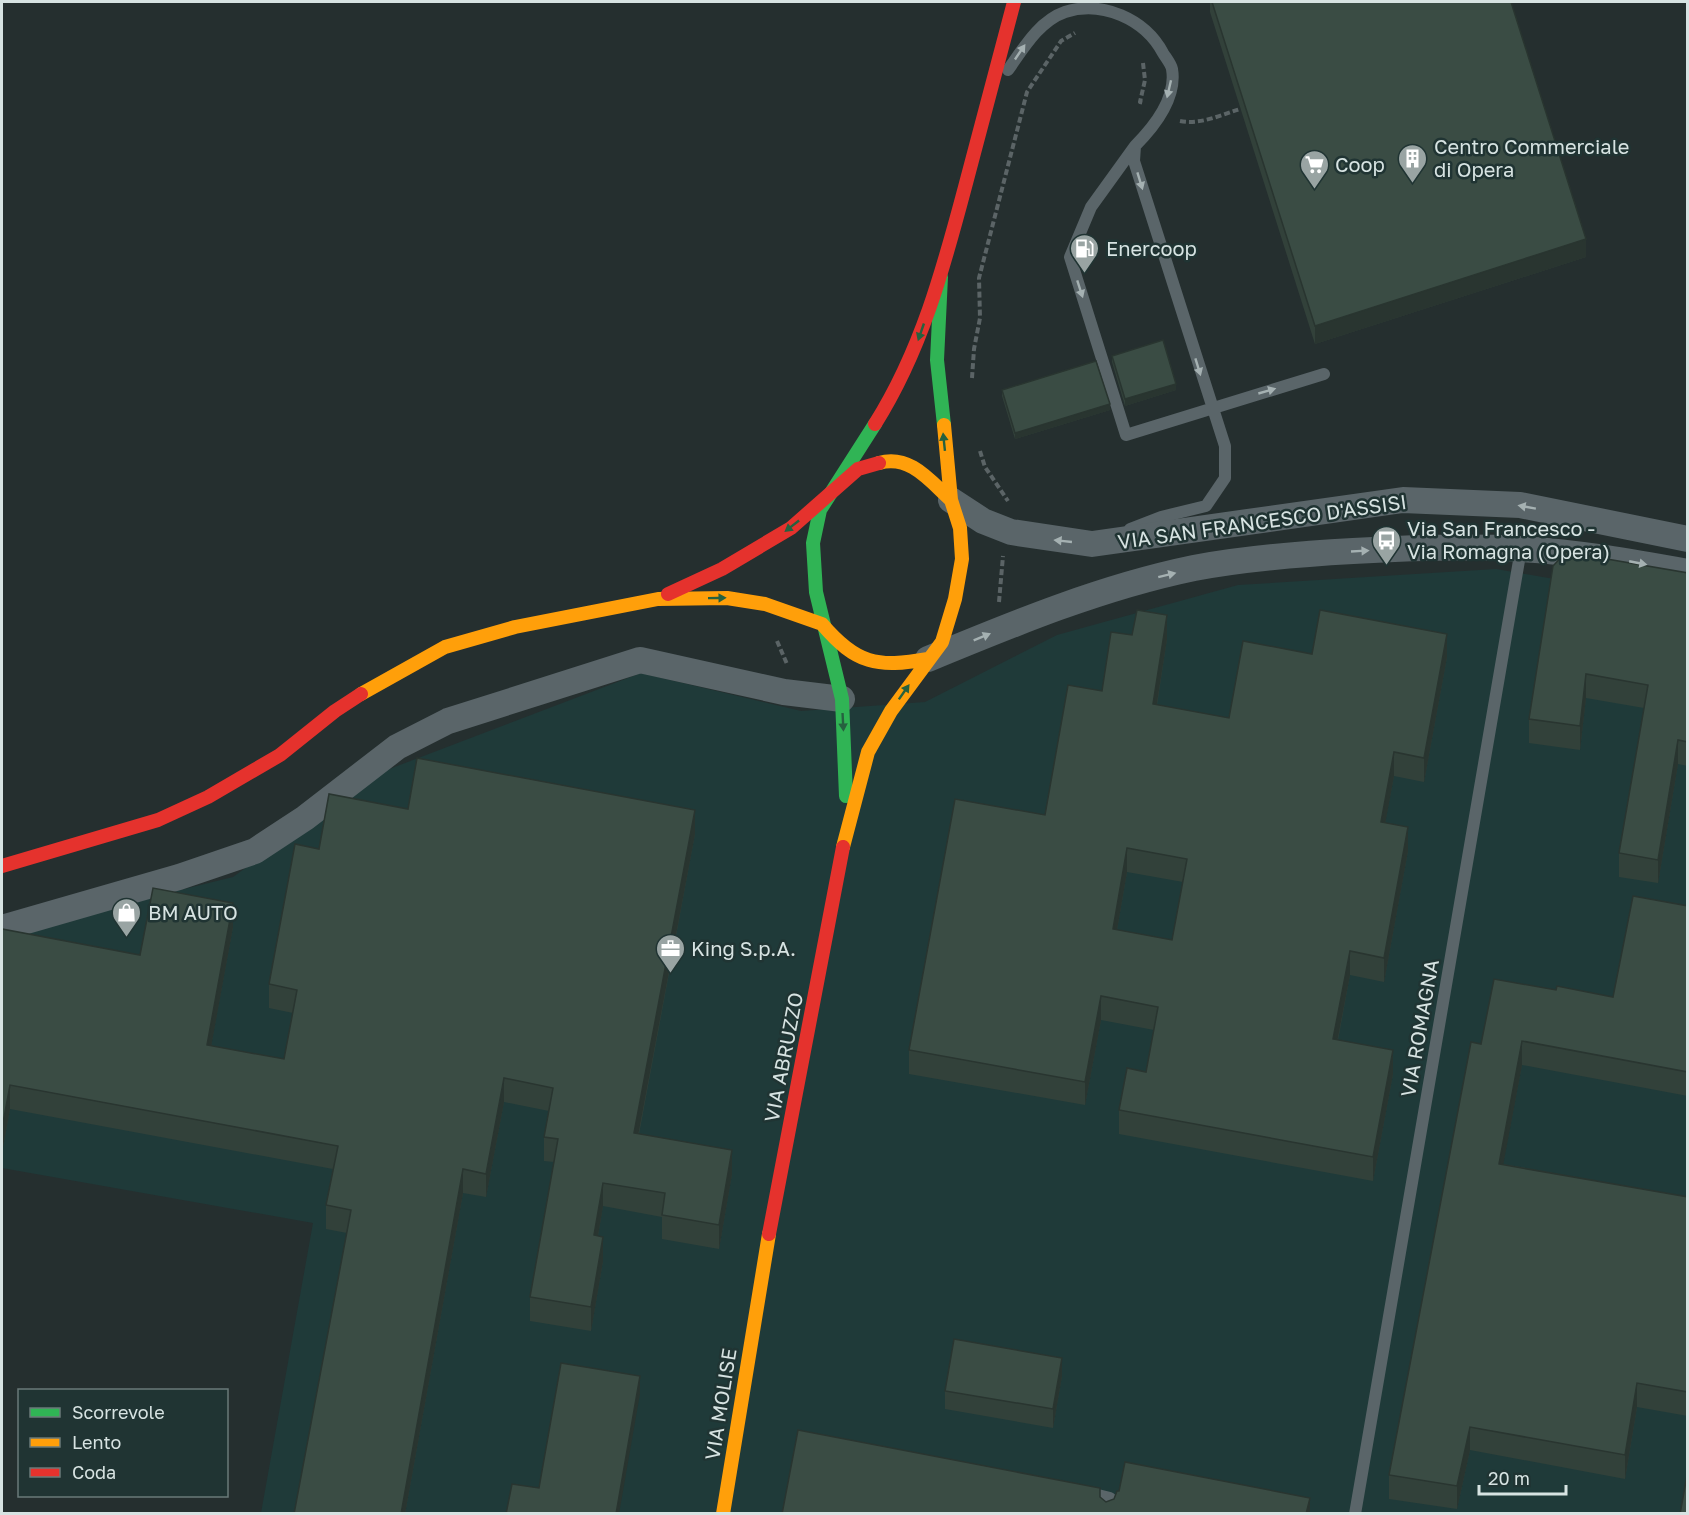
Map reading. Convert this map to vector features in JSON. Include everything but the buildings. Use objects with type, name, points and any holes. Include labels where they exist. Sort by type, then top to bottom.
[{"type":"main road","points":[[941,277],[937,360],[951,500],[960,528],[962,559],[955,598],[942,642],[928,658],[901,664],[871,663],[841,647],[822,624],[816,592],[813,543],[820,510],[894,394],[915,350],[941,277],[1014,2]]},
{"type":"main road","points":[[658,599],[723,569],[791,528],[835,486],[858,469],[888,460],[913,465],[951,500]]},
{"type":"main road","points":[[2,866],[158,820],[208,797],[280,755],[335,711],[395,673],[446,647],[515,627],[658,599],[727,598],[765,604],[822,624]]},
{"type":"main road","name":"VIA ABRUZZO","points":[[822,624],[842,699],[848,821]]},
{"type":"main road","name":"VIA ABRUZZO","points":[[756,1300],[848,821],[868,752],[891,711],[928,658]]},
{"type":"main road","name":"VIA MOLISE","points":[[723,1514],[756,1300]]},
{"type":"street","name":"VIA SAN FRANCESCO D'ASSISI","points":[[951,500],[983,520],[1005,530],[1092,544],[1403,500],[1520,505],[1688,539]]},
{"type":"street","name":"VIA SAN FRANCESCO D'ASSISI","points":[[928,658],[1049,610],[1133,583],[1217,565],[1283,555],[1389,549],[1521,549],[1626,561],[1688,572]]},
{"type":"street","points":[[2,928],[179,877],[255,851],[305,818],[397,747],[448,721],[640,660],[784,692],[842,699]]},
{"type":"lane","points":[[987,101],[1032,35],[1064,12],[1094,7],[1126,16],[1156,39],[1172,69],[1170,89],[1156,126],[1135,146],[1091,207],[1070,257],[1126,435],[1324,374]]},
{"type":"lane","points":[[1092,544],[1161,517],[1206,506],[1225,478],[1225,446],[1134,161],[1135,146]]},
{"type":"lane","name":"VIA ROMAGNA","points":[[1355,1514],[1521,549]]},
{"type":"lane","points":[[1077,1490],[1110,1498],[1108,1514]]},
{"type":"path","points":[[972,384],[974,349],[980,318],[979,278],[1027,92],[1061,41],[1081,29],[1077,10]]},
{"type":"path","points":[[1140,57],[1145,80],[1140,102],[1189,122],[1240,109]]},
{"type":"path","points":[[978,443],[985,466],[1009,503],[997,631]]},
{"type":"shaded area","points":[[1496,569],[1687,602],[1687,1513],[261,1513],[313,1223],[2,1168],[2,934],[233,877],[379,773],[641,673],[801,711],[925,702],[1057,635],[1238,585]]},
{"type":"traffic: fast","points":[[941,277],[937,360],[944,425]]},
{"type":"traffic: fast","points":[[846,796],[842,699],[816,592],[813,543],[820,510],[875,424]]},
{"type":"traffic: slow","points":[[843,847],[868,752],[891,711],[942,642],[955,599],[962,559],[960,528],[951,500],[944,425]]},
{"type":"traffic: slow","points":[[879,463],[890,461],[910,466],[919,471],[951,500]]},
{"type":"traffic: slow","points":[[361,694],[445,647],[515,627],[658,599],[727,598],[765,604],[822,624]]},
{"type":"traffic: slow","points":[[822,624],[846,648],[869,660],[895,663],[928,659]]},
{"type":"traffic: slow","points":[[723,1514],[769,1234]]},
{"type":"traffic: jam","points":[[875,424],[918,339],[939,279],[1014,2]]},
{"type":"traffic: jam","points":[[668,594],[722,569],[791,528],[858,469],[879,463]]},
{"type":"traffic: jam","points":[[2,866],[158,820],[208,797],[280,755],[335,711],[361,694]]},
{"type":"traffic: jam","points":[[769,1234],[843,847]]},
{"type":"place","name":"Centro Commerciale di Opera","points":[[1413,184]]},
{"type":"place","name":"Coop","points":[[1314,190]]},
{"type":"place","name":"Enercoop","points":[[1085,274]]},
{"type":"place","name":"Via San Francesco - Via Romagna (Opera)","points":[[1386,566]]},
{"type":"place","name":"BM AUTO","points":[[127,938]]},
{"type":"place","name":"King S.p.A.","points":[[670,974]]}]
